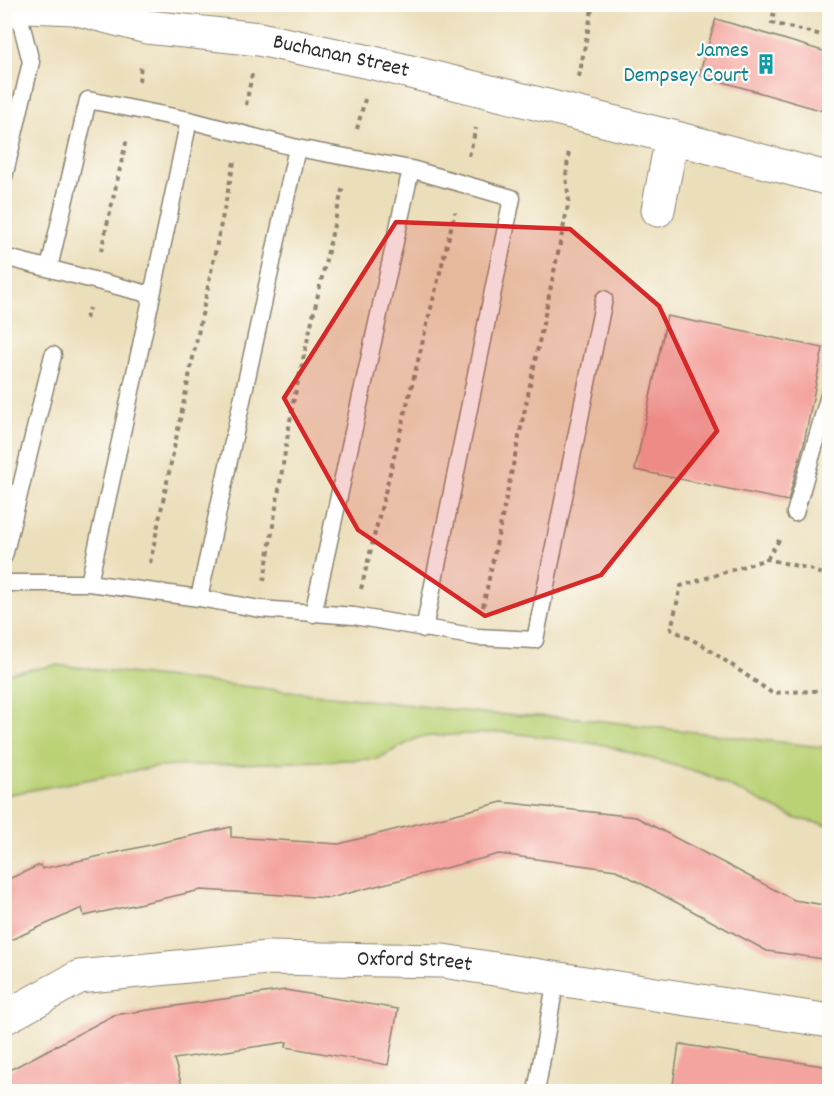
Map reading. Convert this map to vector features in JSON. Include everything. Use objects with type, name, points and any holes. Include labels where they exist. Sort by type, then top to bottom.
[{"type":"street","name":"Buchanan Street","points":[[4,6],[74,8],[147,27],[259,39],[374,63],[830,179]]},
{"type":"street","points":[[658,210],[672,137]]},
{"type":"street","name":"Oxford Street","points":[[4,1018],[79,977],[267,958],[443,961],[830,1021]]},
{"type":"lane","points":[[4,6],[21,23],[31,62],[4,177]]},
{"type":"lane","points":[[49,268],[88,100],[189,120],[297,148],[411,169],[463,182],[512,198],[424,629]]},
{"type":"lane","points":[[89,583],[189,120]]},
{"type":"lane","points":[[199,598],[297,148]]},
{"type":"lane","points":[[312,614],[411,169]]},
{"type":"lane","points":[[4,257],[152,295]]},
{"type":"lane","points":[[4,583],[89,583],[260,609],[354,616],[477,637],[535,640],[604,300]]},
{"type":"lane","points":[[4,556],[53,355]]},
{"type":"lane","points":[[795,513],[830,392]]},
{"type":"lane","points":[[536,1092],[556,979]]},
{"type":"path","points":[[477,637],[569,201],[566,176],[573,112],[593,4]]},
{"type":"path","points":[[775,4],[772,23],[830,37]]},
{"type":"path","points":[[86,319],[135,108],[147,27]]},
{"type":"path","points":[[145,590],[259,39]]},
{"type":"path","points":[[260,609],[293,403],[374,63]]},
{"type":"path","points":[[354,616],[486,90]]},
{"type":"path","points":[[830,577],[810,569],[767,559],[681,586],[671,629],[704,646],[772,693],[830,690]]},
{"type":"highlighted area","points":[[396,222],[570,229],[659,306],[717,431],[601,575],[485,616],[358,530],[284,398]]},
{"type":"green space","points":[[57,665],[490,714],[577,718],[829,748],[829,825],[797,819],[704,774],[604,745],[504,732],[419,737],[377,759],[155,767],[5,795],[5,674]]},
{"type":"building","name":"James Dempsey Court","points":[[716,19],[830,53],[830,113],[699,75]]},
{"type":"building","points":[[667,316],[823,348],[804,443],[788,501],[635,470]]},
{"type":"building","points":[[502,802],[636,817],[794,900],[830,906],[830,960],[767,951],[616,870],[499,854],[330,898],[201,890],[84,916],[82,908],[4,943],[4,881],[40,865],[42,869],[231,827],[231,837],[339,844]]},
{"type":"building","points":[[285,990],[398,1009],[388,1065],[286,1047],[287,1042],[174,1059],[184,1092],[4,1092],[4,1073],[114,1015]]},
{"type":"building","points":[[679,1044],[830,1067],[830,1092],[672,1092]]},
{"type":"place","name":"James Dempsey Court","points":[[766,64]]}]
